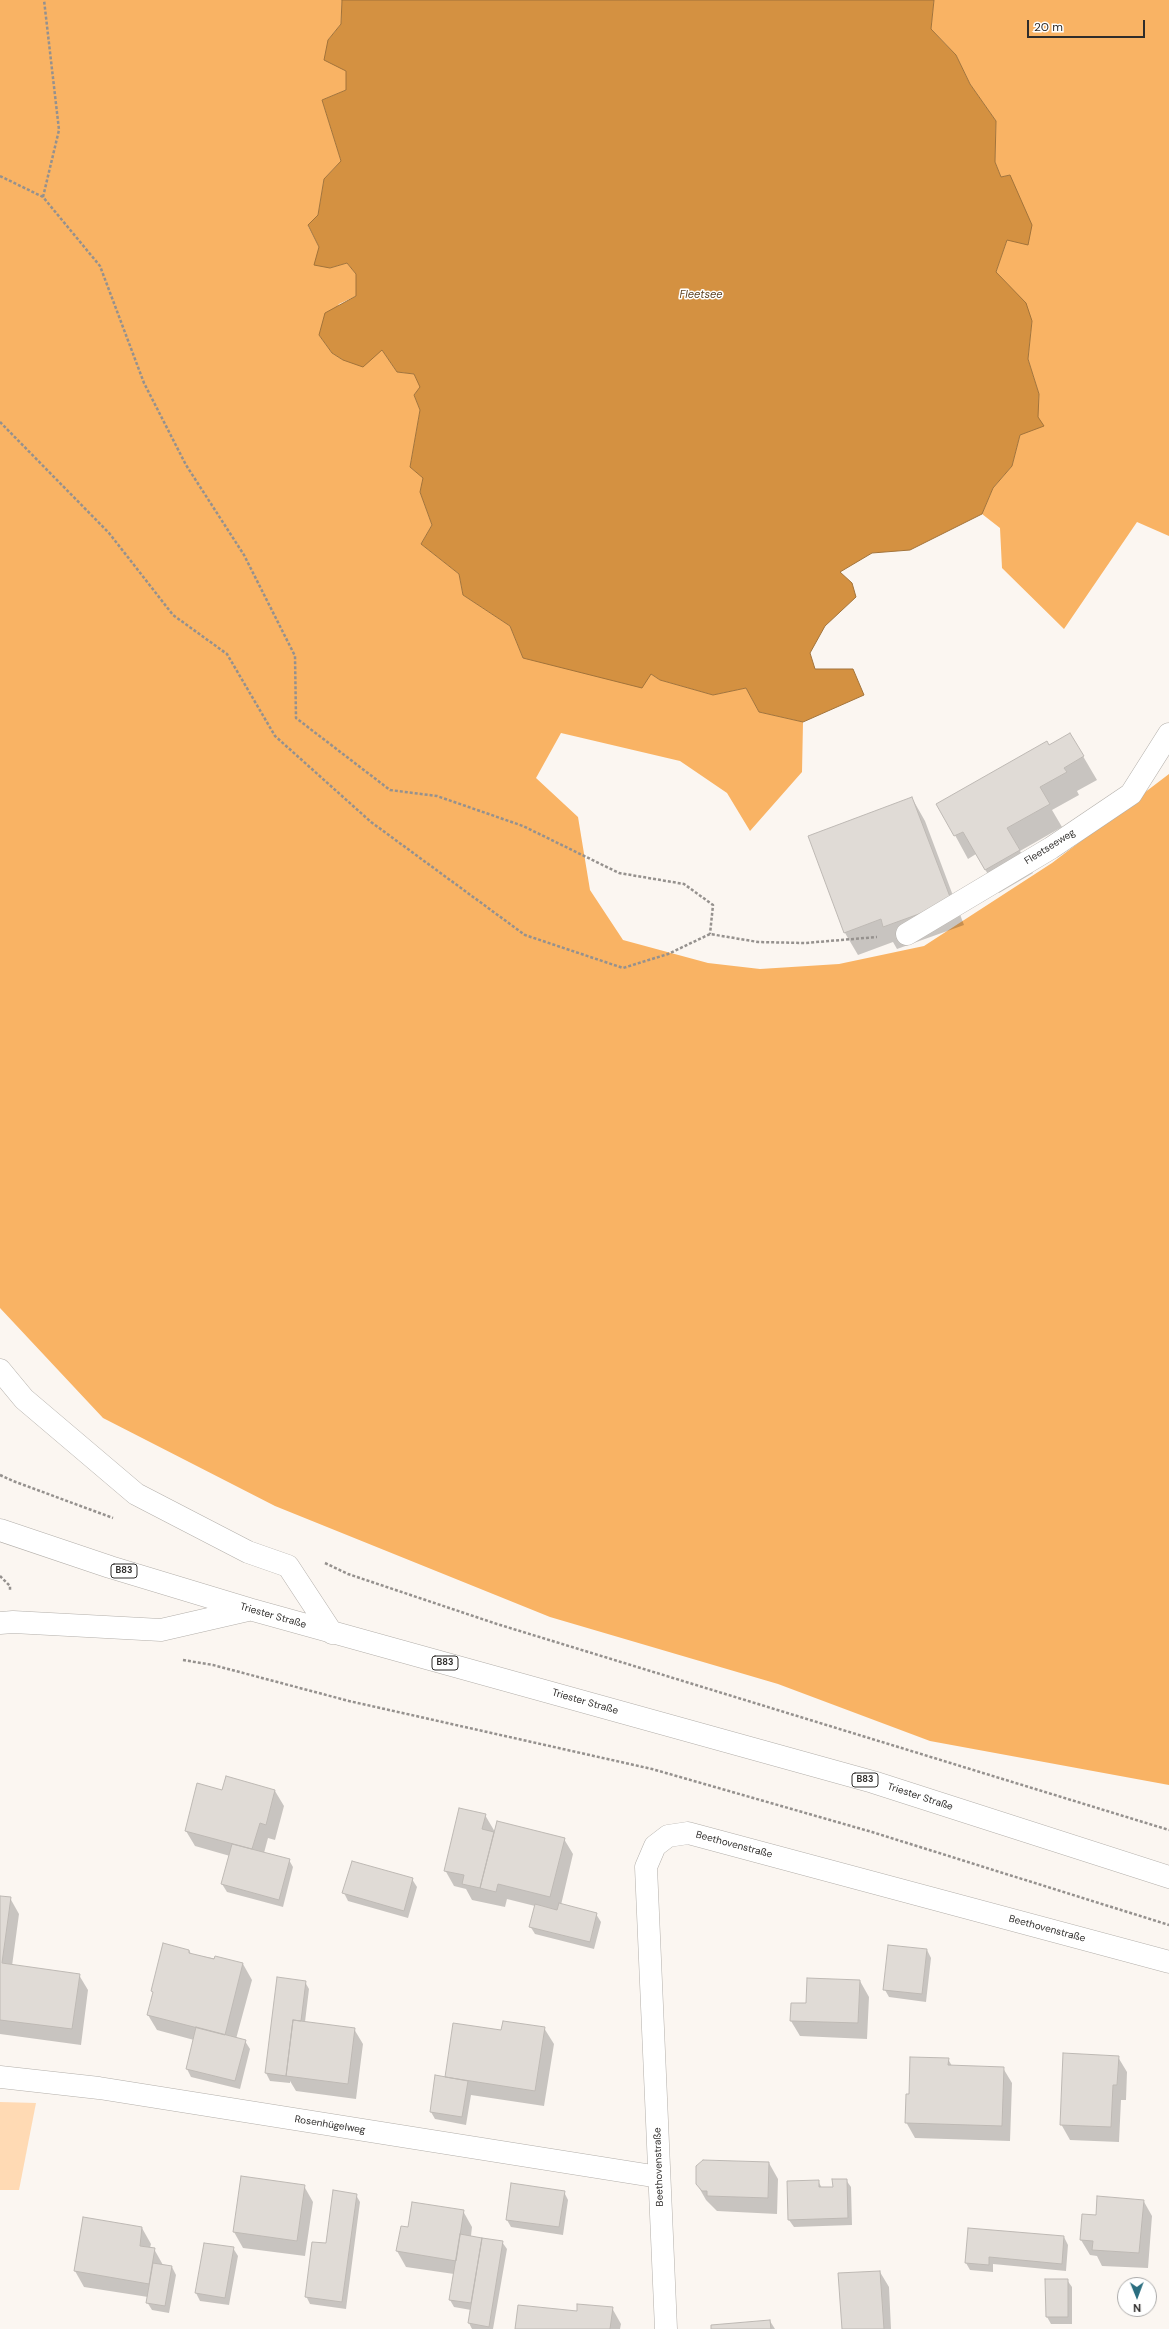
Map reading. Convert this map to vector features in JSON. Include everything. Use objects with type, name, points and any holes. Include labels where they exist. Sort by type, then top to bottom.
[{"type":"street","name":"Fleetseeweg","points":[[907,934],[1051,848],[1130,794],[1169,734]]},
{"type":"street","points":[[0,1370],[24,1399],[136,1494],[248,1552],[288,1566],[332,1633]]},
{"type":"street","name":"Triester Straße","points":[[0,1530],[110,1567],[332,1633],[873,1782],[1169,1877]]},
{"type":"street","points":[[0,1623],[14,1622],[161,1630],[249,1609]]},
{"type":"street","name":"Beethovenstraße","points":[[666,2329],[646,1867],[655,1846],[668,1836],[688,1833],[1169,1962]]},
{"type":"street","name":"Rosenhügelweg","points":[[0,2077],[99,2088],[659,2177]]},
{"type":"path","points":[[43,197],[59,130],[44,0]]},
{"type":"path","points":[[0,176],[43,197],[100,266],[144,382],[186,466],[244,555],[295,656],[296,718],[390,790],[437,796],[523,826],[619,873],[684,884],[713,905],[710,934]]},
{"type":"path","points":[[0,422],[109,533],[173,615],[227,654],[275,736],[370,822],[525,935],[622,968],[668,954],[710,934],[758,942],[805,943],[907,934]]},
{"type":"path","points":[[0,1475],[13,1482],[114,1519]]},
{"type":"path","points":[[320,1560],[348,1574],[497,1624],[1169,1830]]},
{"type":"path","points":[[182,1659],[213,1665],[348,1701],[652,1769],[872,1832],[1169,1925]]},
{"type":"shaded area","points":[[0,0],[342,0],[341,24],[328,40],[346,71],[346,90],[322,100],[341,161],[324,179],[318,215],[308,226],[330,268],[347,263],[356,274],[356,296],[339,304],[319,335],[332,353],[343,360],[382,350],[397,372],[414,374],[421,387],[414,395],[420,410],[410,467],[424,478],[420,492],[432,525],[421,544],[459,574],[463,595],[510,626],[523,658],[552,664],[651,674],[660,680],[713,695],[746,688],[759,712],[803,722],[802,772],[750,831],[727,793],[680,761],[561,733],[536,778],[578,817],[590,890],[623,940],[708,963],[760,969],[839,964],[924,946],[1052,863],[1169,774],[1169,1785],[930,1741],[778,1684],[550,1617],[275,1506],[103,1418],[0,1308]]},
{"type":"shaded area","points":[[934,0],[1169,0],[1169,536],[1137,522],[1064,629],[1002,568],[1000,528],[982,514],[993,488],[1012,466],[1020,435],[1037,417],[1039,394],[1028,359],[1032,321],[1007,284],[996,272],[1007,240],[1010,175],[1001,177],[995,162],[996,121],[970,84],[956,55],[931,29]]},
{"type":"shaded area","points":[[0,2102],[36,2103],[19,2190],[0,2190]]},
{"type":"water","name":"Fleetsee","points":[[342,0],[934,0],[931,29],[956,55],[970,84],[996,121],[995,162],[1001,177],[1010,175],[1032,225],[1028,245],[1007,240],[996,272],[1026,303],[1032,321],[1028,359],[1039,394],[1038,417],[1044,426],[1020,435],[1012,466],[993,488],[982,514],[910,550],[872,553],[840,572],[852,583],[856,597],[825,626],[810,653],[815,669],[853,669],[864,695],[803,722],[759,712],[746,688],[713,695],[660,680],[651,674],[642,688],[523,658],[510,626],[463,595],[459,574],[421,544],[432,525],[420,492],[423,478],[410,467],[420,410],[414,395],[420,387],[414,374],[397,372],[382,350],[363,367],[343,360],[332,353],[319,335],[325,313],[356,296],[356,274],[347,263],[330,268],[314,265],[319,247],[308,225],[318,215],[324,179],[341,161],[322,100],[346,90],[346,71],[324,60],[328,40],[341,24]]},
{"type":"building","points":[[1070,733],[1084,756],[1064,768],[1067,772],[1040,787],[1050,804],[1007,828],[1020,850],[985,870],[963,832],[954,836],[936,804],[1047,741],[1049,745]]},
{"type":"building","points":[[912,797],[952,902],[883,927],[881,919],[844,933],[808,836]]},
{"type":"building","points":[[226,1776],[275,1790],[266,1825],[260,1823],[252,1849],[185,1831],[197,1783],[222,1790]]},
{"type":"building","points":[[459,1808],[486,1814],[482,1829],[494,1832],[480,1888],[462,1884],[464,1875],[444,1871]]},
{"type":"building","points":[[497,1821],[565,1838],[550,1897],[498,1884],[496,1892],[480,1888]]},
{"type":"building","points":[[232,1844],[290,1859],[279,1900],[221,1884]]},
{"type":"building","points":[[352,1861],[413,1878],[404,1911],[342,1893]]},
{"type":"building","points":[[0,1896],[11,1897],[2,1963],[80,1974],[72,2029],[0,2020]]},
{"type":"building","points":[[559,1903],[597,1913],[590,1942],[529,1927],[535,1904],[557,1910]]},
{"type":"building","points":[[163,1943],[189,1950],[189,1953],[214,1959],[215,1956],[243,1963],[225,2035],[147,2015],[153,1992],[151,1991]]},
{"type":"building","points":[[888,1945],[927,1949],[922,1994],[883,1990]]},
{"type":"building","points":[[277,1977],[306,1981],[301,2021],[293,2020],[286,2076],[265,2073]]},
{"type":"building","points":[[807,1978],[860,1980],[858,2023],[790,2021],[791,2003],[806,2003]]},
{"type":"building","points":[[293,2020],[355,2028],[348,2084],[286,2076]]},
{"type":"building","points":[[503,2021],[545,2027],[535,2091],[445,2077],[453,2023],[501,2030]]},
{"type":"building","points":[[196,2027],[246,2040],[235,2081],[186,2069]]},
{"type":"building","points":[[1063,2053],[1119,2056],[1117,2085],[1113,2085],[1111,2127],[1060,2125]]},
{"type":"building","points":[[910,2057],[949,2058],[948,2065],[1004,2067],[1002,2126],[905,2123],[906,2094],[909,2094]]},
{"type":"building","points":[[435,2075],[468,2081],[462,2117],[430,2112]]},
{"type":"building","points":[[703,2160],[769,2162],[768,2198],[707,2196],[707,2191],[702,2191],[696,2184],[696,2166]]},
{"type":"building","points":[[241,2176],[305,2185],[297,2241],[233,2232]]},
{"type":"building","points":[[832,2179],[847,2179],[848,2218],[788,2220],[787,2181],[819,2180],[819,2187],[833,2187]]},
{"type":"building","points":[[511,2183],[565,2191],[559,2227],[506,2220]]},
{"type":"building","points":[[333,2190],[357,2194],[342,2302],[305,2297],[312,2242],[326,2243]]},
{"type":"building","points":[[1097,2196],[1144,2200],[1139,2253],[1092,2250],[1093,2241],[1080,2240],[1082,2214],[1096,2215]]},
{"type":"building","points":[[412,2202],[464,2210],[456,2261],[396,2251],[401,2226],[408,2227]]},
{"type":"building","points":[[83,2217],[142,2227],[140,2246],[155,2248],[149,2284],[74,2271]]},
{"type":"building","points":[[968,2228],[1064,2236],[1062,2264],[989,2257],[989,2265],[965,2263]]},
{"type":"building","points":[[460,2234],[482,2238],[471,2303],[449,2300]]},
{"type":"building","points":[[482,2238],[503,2241],[489,2327],[468,2323]]},
{"type":"building","points":[[204,2243],[234,2247],[225,2298],[195,2293]]},
{"type":"building","points":[[153,2263],[172,2266],[165,2306],[146,2303]]},
{"type":"building","points":[[880,2271],[884,2329],[842,2329],[838,2273]]},
{"type":"building","points":[[1045,2279],[1068,2279],[1068,2317],[1046,2317]]},
{"type":"building","points":[[577,2304],[613,2307],[610,2329],[515,2329],[518,2305],[577,2311]]},
{"type":"building","points":[[770,2320],[771,2329],[711,2329],[711,2325]]}]
